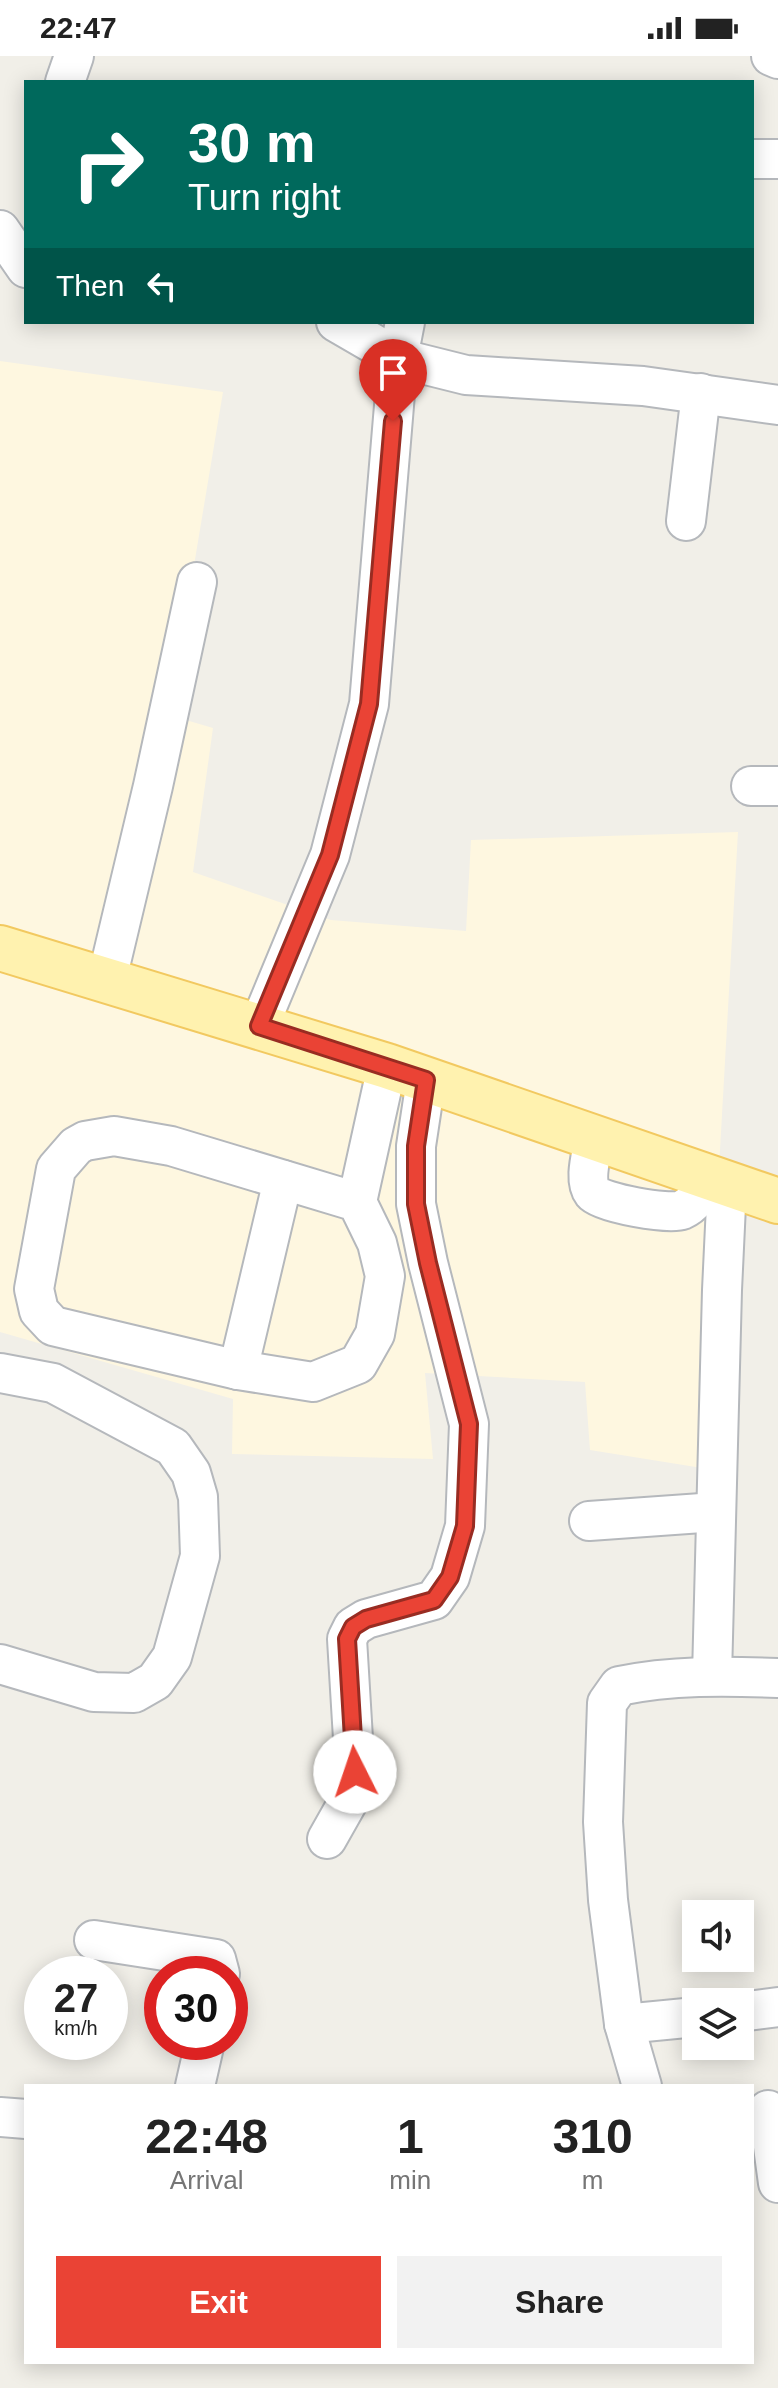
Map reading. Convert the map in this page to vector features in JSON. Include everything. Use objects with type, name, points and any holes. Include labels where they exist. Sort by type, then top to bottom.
[{"type":"main road","points":[[2,954],[107,979],[259,1026],[406,1073],[778,1201]]},
{"type":"street","points":[[66,80],[74,56]]},
{"type":"street","points":[[771,56],[778,59]]},
{"type":"street","points":[[754,159],[778,159]]},
{"type":"street","points":[[343,324],[402,340],[466,375],[643,386],[778,405]]},
{"type":"street","points":[[259,1026],[330,855],[369,704],[402,340]]},
{"type":"street","points":[[686,521],[701,393]]},
{"type":"street","points":[[107,979],[197,582]]},
{"type":"street","points":[[357,1202],[171,1146],[114,1136],[85,1141],[76,1146],[56,1169],[34,1289],[39,1311],[53,1326],[238,1370],[313,1382],[358,1364],[375,1334],[385,1276],[377,1243],[357,1202],[406,1073]]},
{"type":"street","points":[[327,1839],[353,1793],[354,1783],[347,1639],[353,1627],[366,1619],[434,1600],[450,1577],[465,1526],[469,1424],[416,1204],[416,1146],[406,1073]]},
{"type":"street","points":[[238,1370],[283,1180]]},
{"type":"street","points":[[712,1676],[718,1181]]},
{"type":"street","points":[[0,1373],[53,1383],[173,1447],[191,1473],[198,1497],[200,1556],[172,1657],[155,1681],[134,1693],[94,1692],[0,1664]]},
{"type":"street","points":[[589,1521],[716,1512]]},
{"type":"street","points":[[641,2084],[624,2024],[608,1900],[603,1822],[607,1703],[619,1686],[645,1681],[712,1676],[778,1678]]},
{"type":"street","points":[[94,1940],[197,1956]]},
{"type":"street","points":[[754,2010],[778,2007]]},
{"type":"street","points":[[624,2024],[682,2018]]},
{"type":"street","points":[[195,2084],[201,2060]]},
{"type":"street","points":[[766,2110],[778,2183]]},
{"type":"street","points":[[0,2117],[24,2119]]},
{"type":"shaded area","points":[[0,361],[223,392],[169,715],[213,728],[193,872],[331,920],[466,931],[471,840],[738,832],[702,1468],[590,1450],[585,1382],[425,1373],[433,1459],[232,1454],[233,1399],[0,1332]]},
{"type":"route","points":[[355,1772],[347,1639],[353,1627],[366,1619],[434,1600],[450,1577],[465,1526],[469,1424],[416,1204],[416,1146],[426,1080],[259,1026],[330,855],[369,704],[393,421]]}]
